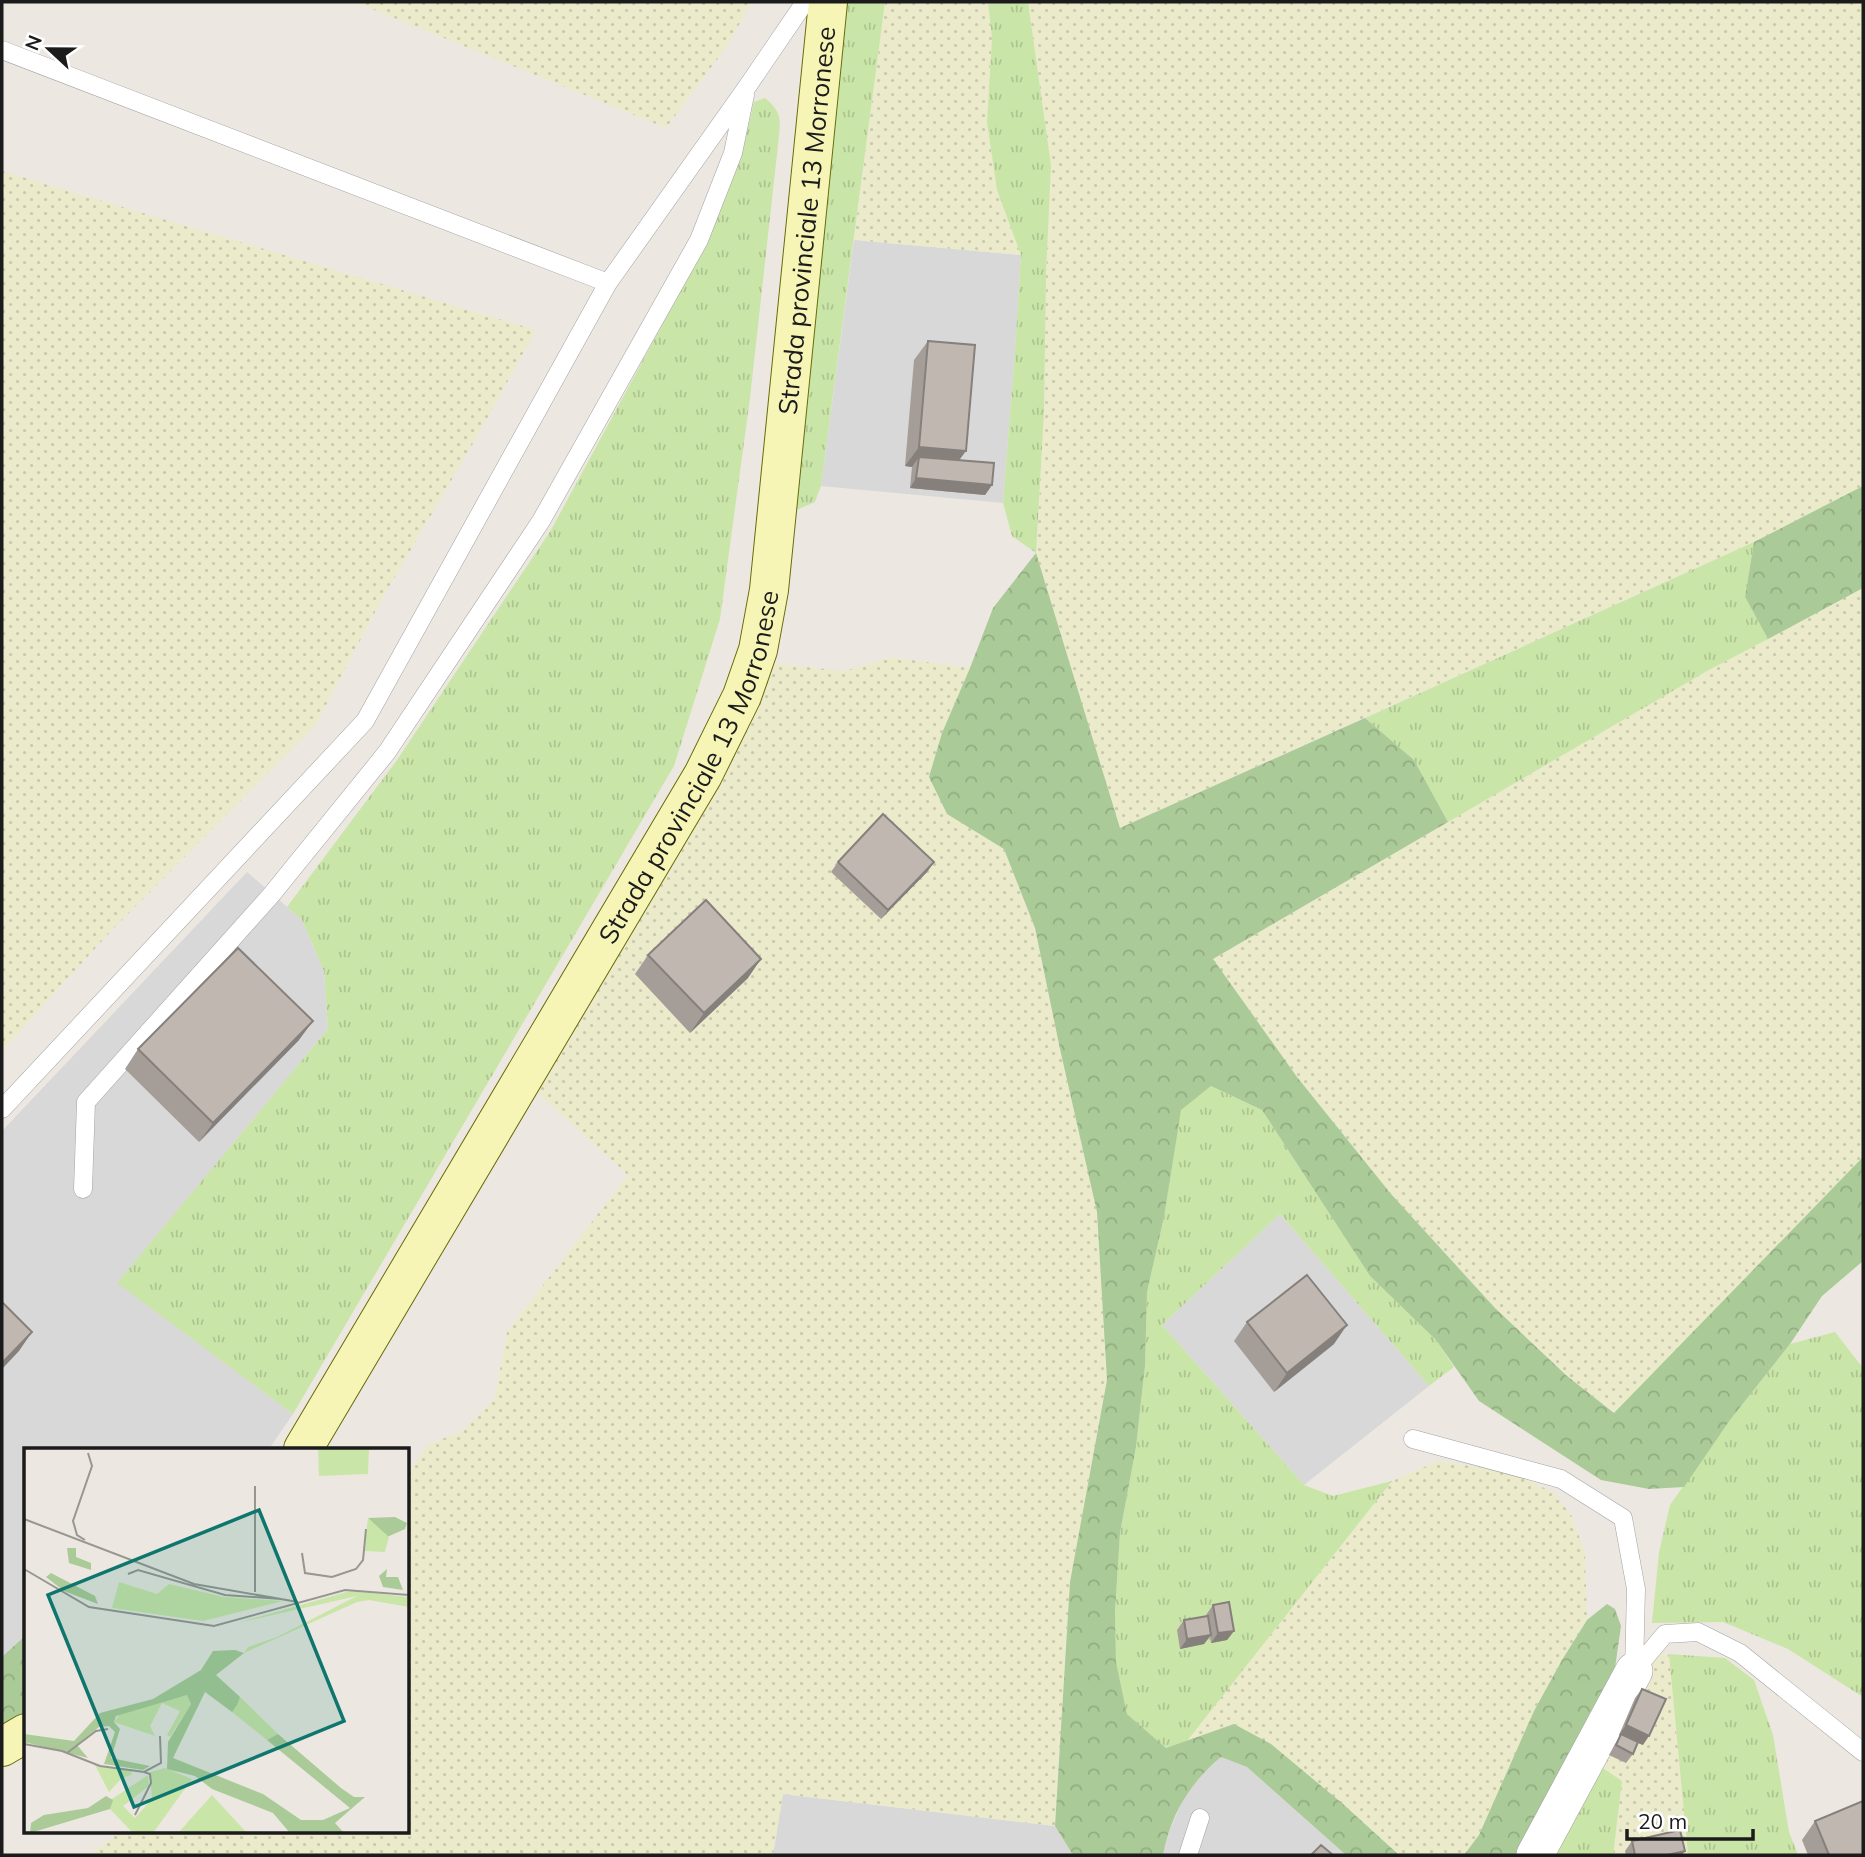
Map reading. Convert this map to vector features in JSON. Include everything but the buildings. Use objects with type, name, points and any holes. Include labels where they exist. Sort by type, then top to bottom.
[{"type":"main road","name":"Strada provinciale 13 Morronese","points":[[304,1448],[703,775],[742,696],[758,650],[769,590],[828,2]]},
{"type":"main road","points":[[2,1747],[24,1734]]},
{"type":"street","points":[[1535,1855],[1634,1671]]},
{"type":"lane","points":[[2,1109],[365,721],[608,283],[804,2]]},
{"type":"lane","points":[[2,50],[608,283]]},
{"type":"lane","points":[[83,1189],[86,1102],[272,894],[387,752],[541,521],[699,240],[733,153],[747,87]]},
{"type":"lane","points":[[1413,1439],[1561,1479],[1623,1518],[1636,1589],[1634,1671]]},
{"type":"lane","points":[[1634,1671],[1665,1634],[1698,1632],[1740,1653],[1863,1752]]},
{"type":"lane","points":[[1188,1855],[1200,1818]]},
{"type":"shaded area","points":[[854,240],[1021,255],[1003,503],[821,486]]},
{"type":"shaded area","points":[[247,872],[302,920],[324,971],[328,1029],[118,1283],[293,1414],[270,1448],[24,1448],[24,1718],[2,1734],[2,1131]]},
{"type":"shaded area","points":[[1280,1214],[1429,1386],[1304,1485],[1162,1325]]},
{"type":"shaded area","points":[[1221,1757],[1247,1767],[1346,1855],[1163,1855],[1166,1838],[1185,1795],[1203,1772]]},
{"type":"shaded area","points":[[783,1794],[1055,1826],[1073,1855],[773,1855]]},
{"type":"green space","points":[[355,2],[752,2],[727,46],[666,128]]},
{"type":"green space","points":[[843,2],[885,2],[821,486],[815,502],[794,511]]},
{"type":"green space","points":[[885,2],[988,2],[992,38],[987,122],[997,190],[1021,255],[854,240]]},
{"type":"green space","points":[[988,2],[1028,2],[1051,165],[1044,412],[1036,553],[1012,536],[1003,503],[1021,255],[997,190],[987,122],[992,38]]},
{"type":"green space","points":[[1028,2],[1863,2],[1863,486],[1754,542],[1120,828],[1036,553],[1044,412],[1051,165]]},
{"type":"green space","points":[[765,98],[778,114],[779,130],[750,398],[720,619],[674,766],[293,1414],[117,1283],[328,1029],[324,971],[302,920],[287,907],[397,760],[551,530],[699,257],[741,158],[754,102]]},
{"type":"green space","points":[[2,171],[536,330],[382,599],[315,726],[111,931],[2,1051]]},
{"type":"green space","points":[[1863,486],[1863,588],[1768,639],[1745,597],[1754,542]]},
{"type":"green space","points":[[1754,542],[1745,597],[1768,639],[1707,671],[1448,822],[1414,760],[1365,718]]},
{"type":"green space","points":[[1036,553],[1120,828],[1365,718],[1414,760],[1448,822],[1213,959],[1297,1077],[1391,1194],[1495,1308],[1567,1376],[1614,1413],[1863,1157],[1863,1261],[1822,1296],[1790,1344],[1730,1420],[1684,1487],[1649,1489],[1601,1480],[1479,1401],[1436,1340],[1370,1276],[1262,1110],[1211,1086],[1181,1110],[1164,1217],[1147,1292],[1145,1366],[1136,1447],[1120,1533],[1115,1612],[1116,1662],[1127,1714],[1166,1748],[1234,1724],[1271,1744],[1399,1855],[1346,1855],[1247,1767],[1221,1757],[1200,1777],[1183,1801],[1176,1813],[1163,1855],[1073,1855],[1055,1826],[1070,1582],[1107,1380],[1097,1212],[1035,928],[1004,849],[947,814],[929,777],[942,733],[993,608]]},
{"type":"green space","points":[[1863,588],[1863,1157],[1615,1413],[1567,1376],[1495,1308],[1391,1194],[1297,1077],[1213,959],[1707,671]]},
{"type":"green space","points":[[891,657],[970,668],[942,733],[947,814],[1004,849],[1035,928],[1097,1212],[1107,1380],[1070,1582],[1055,1826],[783,1794],[773,1855],[90,1855],[119,1832],[410,1832],[410,1471],[427,1445],[462,1431],[495,1398],[507,1332],[628,1175],[532,1088],[768,663],[845,671]]},
{"type":"green space","points":[[1211,1086],[1262,1110],[1370,1276],[1436,1340],[1454,1367],[1429,1386],[1280,1214],[1162,1325],[1304,1485],[1333,1496],[1392,1481],[1187,1741],[1166,1748],[1127,1714],[1116,1662],[1115,1613],[1120,1533],[1136,1447],[1145,1366],[1147,1292],[1164,1217],[1180,1110]]},
{"type":"green space","points":[[1835,1332],[1863,1368],[1863,1697],[1788,1649],[1723,1622],[1652,1623],[1659,1552],[1670,1505],[1730,1420],[1790,1344]]},
{"type":"green space","points":[[1438,1461],[1509,1472],[1555,1493],[1572,1517],[1585,1553],[1587,1620],[1534,1711],[1479,1835],[1464,1855],[1399,1855],[1343,1804],[1187,1741],[1392,1481]]},
{"type":"green space","points":[[1607,1604],[1615,1609],[1621,1626],[1614,1675],[1519,1855],[1464,1855],[1479,1835],[1534,1711],[1562,1660],[1587,1620]]},
{"type":"green space","points":[[24,1637],[24,1718],[2,1734],[2,1657]]},
{"type":"green space","points":[[1653,1653],[1669,1654],[1688,1855],[1613,1855],[1622,1781],[1594,1762]]},
{"type":"green space","points":[[1669,1654],[1725,1658],[1754,1680],[1773,1735],[1789,1832],[1798,1855],[1688,1855]]},
{"type":"green space","points":[[1594,1762],[1622,1781],[1613,1855],[1541,1855]]}]
